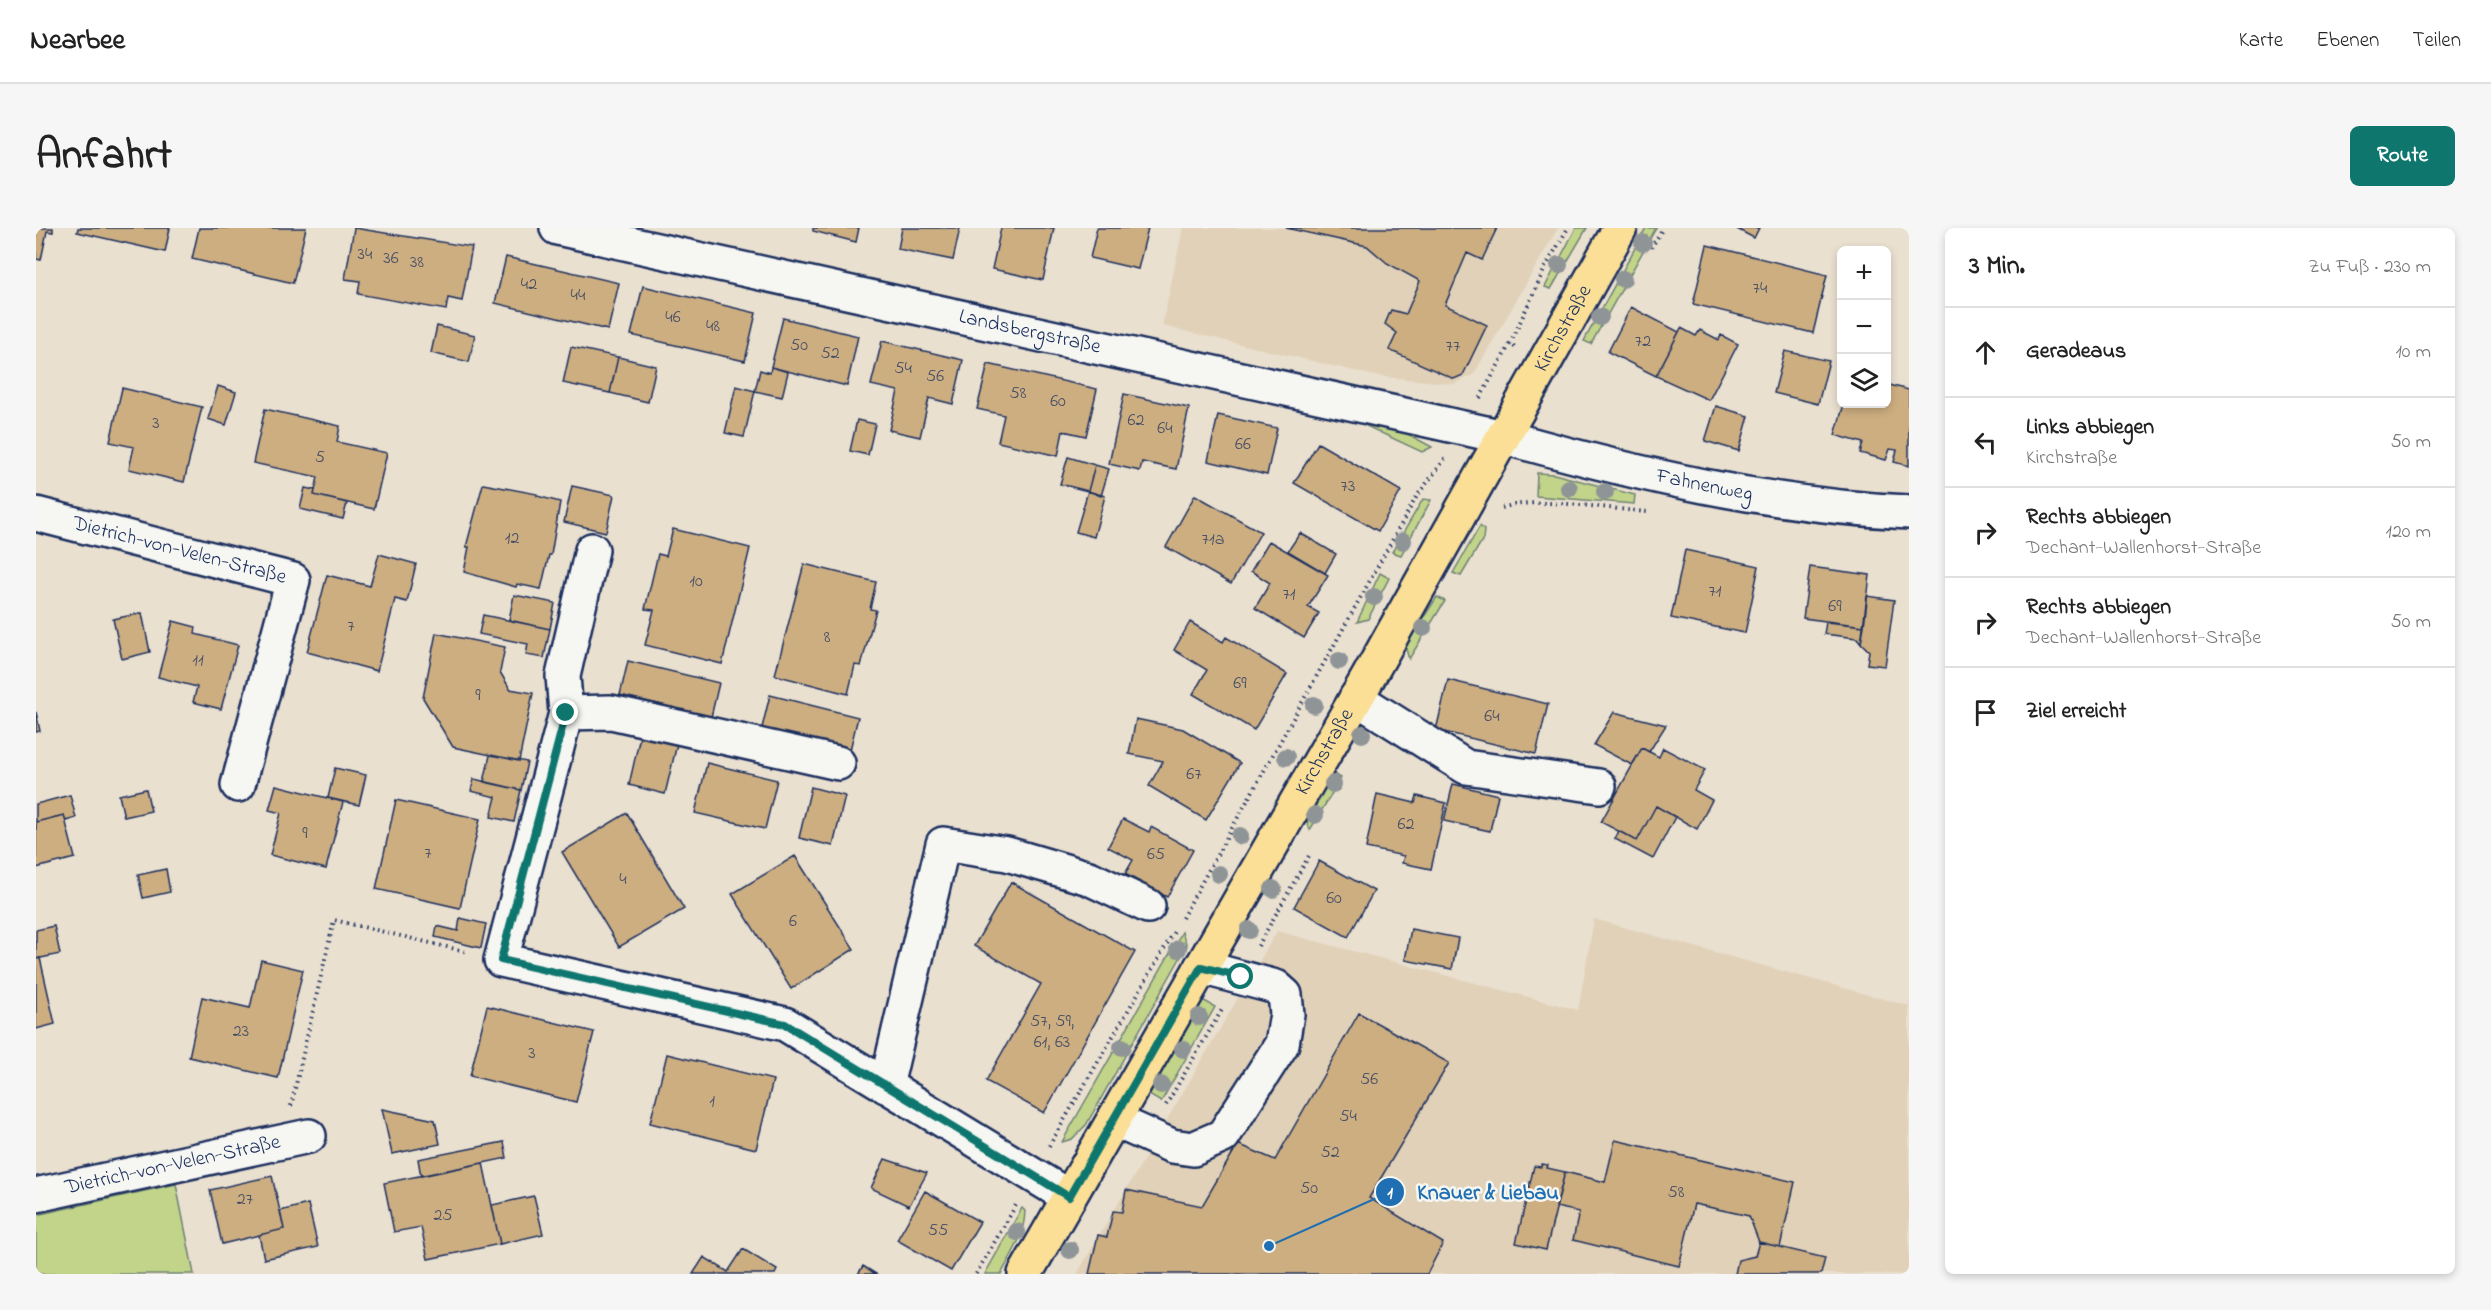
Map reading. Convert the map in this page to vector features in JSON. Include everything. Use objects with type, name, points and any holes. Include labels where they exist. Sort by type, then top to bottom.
[{"type":"main road","name":"Kirchstraße","points":[[1025,1274],[1356,698],[1620,228]]},
{"type":"street","name":"Landsbergstraße","points":[[557,228],[1504,436]]},
{"type":"street","name":"Fahnenweg","points":[[1504,436],[1651,475],[1796,501],[1909,512]]},
{"type":"street","name":"Dietrich-von-Velen-Straße","points":[[36,514],[293,580],[238,785]]},
{"type":"street","points":[[592,550],[563,676],[566,713],[501,960],[785,1024],[1069,1197]]},
{"type":"street","points":[[1356,698],[1466,766],[1599,786]]},
{"type":"street","points":[[566,713],[611,712],[838,763]]},
{"type":"street","points":[[886,1086],[943,844],[1007,854],[1079,875],[1149,906]]},
{"type":"street","points":[[1114,1120],[1172,1146],[1193,1149],[1223,1136],[1282,1044],[1287,1014],[1285,995],[1276,987],[1201,967]]},
{"type":"street","name":"Dietrich-von-Velen-Straße","points":[[36,1195],[296,1139]]},
{"type":"path","points":[[1509,344],[1546,266],[1568,228]]},
{"type":"path","points":[[296,1139],[334,920],[501,960]]},
{"type":"path","points":[[976,1274],[1033,1177]]},
{"type":"shaded area","points":[[1183,228],[1558,228],[1474,374],[1455,384],[1376,376],[1162,326]]},
{"type":"shaded area","points":[[1594,919],[1909,1006],[1909,1274],[1077,1274],[1277,931],[1578,1010]]},
{"type":"green space","points":[[1576,228],[1587,228],[1551,289],[1545,287]]},
{"type":"green space","points":[[1646,228],[1656,228],[1591,344],[1584,341]]},
{"type":"green space","points":[[1368,418],[1402,431],[1432,447],[1422,452],[1362,424]]},
{"type":"green space","points":[[1537,473],[1554,474],[1635,495],[1634,504],[1536,496]]},
{"type":"green space","points":[[1423,499],[1431,500],[1401,555],[1392,552]]},
{"type":"green space","points":[[1480,526],[1484,530],[1483,539],[1461,576],[1453,573]]},
{"type":"green space","points":[[1380,573],[1389,578],[1368,619],[1357,622]]},
{"type":"green space","points":[[1437,597],[1445,601],[1409,659],[1405,646]]},
{"type":"green space","points":[[1331,772],[1341,778],[1310,830],[1305,816]]},
{"type":"green space","points":[[1182,932],[1187,946],[1086,1125],[1072,1139],[1062,1142]]},
{"type":"green space","points":[[1201,999],[1215,1007],[1161,1102],[1149,1095]]},
{"type":"green space","points":[[176,1184],[194,1274],[36,1274],[36,1215]]},
{"type":"green space","points":[[1022,1208],[1025,1211],[1023,1228],[1010,1259],[1001,1274],[985,1274]]},
{"type":"building","points":[[36,228],[53,228],[53,232],[47,231],[41,260],[36,259]]},
{"type":"building","points":[[78,228],[170,228],[165,252],[77,232]]},
{"type":"building","points":[[199,228],[306,228],[293,283],[192,259]]},
{"type":"building","points":[[354,228],[472,247],[462,301],[448,298],[446,310],[358,294],[360,281],[345,279]]},
{"type":"building","points":[[813,228],[859,228],[856,242],[813,231]]},
{"type":"building","points":[[902,228],[960,228],[953,260],[898,249]]},
{"type":"building","points":[[1001,228],[1054,228],[1043,280],[992,269]]},
{"type":"building","points":[[1097,228],[1148,228],[1138,269],[1090,258]]},
{"type":"building","points":[[1286,228],[1497,228],[1482,260],[1467,253],[1445,305],[1487,325],[1463,375],[1454,379],[1389,350],[1397,333],[1385,324],[1391,310],[1406,314],[1420,281],[1387,263],[1367,246]]},
{"type":"building","points":[[1735,228],[1759,228],[1754,238]]},
{"type":"building","points":[[1707,245],[1827,275],[1813,333],[1693,304]]},
{"type":"building","points":[[506,257],[619,283],[608,330],[495,303]]},
{"type":"building","points":[[643,286],[756,313],[745,361],[631,335]]},
{"type":"building","points":[[1631,307],[1679,332],[1656,376],[1608,352]]},
{"type":"building","points":[[783,318],[858,336],[847,386],[771,367]]},
{"type":"building","points":[[437,326],[475,335],[469,362],[431,353]]},
{"type":"building","points":[[1681,328],[1696,336],[1700,330],[1719,340],[1721,335],[1738,344],[1709,400],[1656,376]]},
{"type":"building","points":[[882,341],[963,360],[953,404],[929,398],[920,437],[889,430],[898,391],[871,385]]},
{"type":"building","points":[[571,347],[618,357],[610,393],[563,383]]},
{"type":"building","points":[[1785,351],[1829,361],[1818,404],[1774,393]]},
{"type":"building","points":[[618,357],[656,366],[648,402],[610,393]]},
{"type":"building","points":[[988,364],[1097,389],[1086,436],[1063,431],[1058,456],[998,442],[1004,415],[977,409]]},
{"type":"building","points":[[771,367],[788,372],[782,397],[755,391],[760,370],[770,373]]},
{"type":"building","points":[[1891,385],[1909,390],[1909,466],[1894,462],[1897,450],[1890,449],[1886,460],[1860,453],[1863,443],[1835,435],[1843,408],[1891,408]]},
{"type":"building","points":[[218,386],[236,392],[226,425],[208,419]]},
{"type":"building","points":[[736,386],[755,391],[744,437],[725,433]]},
{"type":"building","points":[[122,388],[202,407],[184,482],[129,469],[134,447],[110,442]]},
{"type":"building","points":[[1124,394],[1189,408],[1176,469],[1142,462],[1140,471],[1109,464]]},
{"type":"building","points":[[1716,406],[1749,416],[1739,451],[1705,441]]},
{"type":"building","points":[[265,409],[340,426],[337,442],[387,453],[374,509],[314,495],[318,477],[253,463]]},
{"type":"building","points":[[1218,415],[1277,428],[1267,475],[1208,461]]},
{"type":"building","points":[[857,420],[875,424],[868,455],[850,451]]},
{"type":"building","points":[[1318,443],[1401,491],[1378,531],[1294,483]]},
{"type":"building","points":[[1068,457],[1095,465],[1088,491],[1060,484]]},
{"type":"building","points":[[1095,465],[1109,469],[1101,496],[1088,491]]},
{"type":"building","points":[[483,484],[537,494],[537,496],[560,502],[551,555],[549,555],[541,589],[517,584],[516,587],[464,572],[469,547],[466,547]]},
{"type":"building","points":[[572,486],[614,495],[606,532],[564,522]]},
{"type":"building","points":[[305,488],[315,490],[314,495],[347,503],[343,519],[300,509]]},
{"type":"building","points":[[1088,491],[1105,496],[1094,537],[1076,532]]},
{"type":"building","points":[[1195,495],[1261,532],[1231,584],[1166,547]]},
{"type":"building","points":[[673,529],[750,548],[722,664],[645,645],[654,610],[645,609],[658,554],[666,556]]},
{"type":"building","points":[[1300,533],[1336,554],[1325,573],[1288,551]]},
{"type":"building","points":[[1269,541],[1328,575],[1308,607],[1319,613],[1304,638],[1255,608],[1270,583],[1251,571]]},
{"type":"building","points":[[1685,550],[1759,566],[1745,633],[1671,618]]},
{"type":"building","points":[[379,554],[416,564],[407,602],[395,599],[377,671],[307,652],[327,575],[370,586]]},
{"type":"building","points":[[804,564],[876,582],[870,609],[876,610],[861,666],[855,665],[848,694],[775,675]]},
{"type":"building","points":[[1810,567],[1870,575],[1864,626],[1803,618]]},
{"type":"building","points":[[514,595],[555,603],[550,629],[509,620]]},
{"type":"building","points":[[1867,596],[1894,600],[1885,666],[1867,664],[1869,651],[1861,643]]},
{"type":"building","points":[[142,613],[150,652],[122,659],[113,619]]},
{"type":"building","points":[[483,615],[550,629],[544,658],[526,655],[528,644],[479,634]]},
{"type":"building","points":[[173,621],[196,627],[195,634],[238,645],[221,709],[193,702],[197,687],[158,677]]},
{"type":"building","points":[[1190,622],[1223,642],[1226,637],[1287,674],[1254,730],[1193,694],[1207,670],[1174,650]]},
{"type":"building","points":[[1826,622],[1864,626],[1861,643],[1857,638],[1824,634]]},
{"type":"building","points":[[436,633],[505,647],[500,672],[510,689],[533,693],[519,761],[453,747],[423,698]]},
{"type":"building","points":[[628,661],[719,683],[711,717],[620,695]]},
{"type":"building","points":[[1448,680],[1548,704],[1536,754],[1436,730]]},
{"type":"building","points":[[770,695],[858,717],[850,750],[762,728]]},
{"type":"building","points":[[36,712],[40,731],[36,732]]},
{"type":"building","points":[[1614,712],[1666,725],[1649,752],[1642,748],[1632,765],[1594,745]]},
{"type":"building","points":[[1136,719],[1183,729],[1240,763],[1206,820],[1149,786],[1163,761],[1129,754]]},
{"type":"building","points":[[640,736],[677,744],[665,794],[629,785]]},
{"type":"building","points":[[1642,748],[1659,757],[1663,748],[1705,770],[1694,790],[1712,800],[1697,829],[1656,806],[1637,841],[1601,822]]},
{"type":"building","points":[[490,755],[527,762],[521,790],[484,782]]},
{"type":"building","points":[[707,763],[777,780],[765,829],[695,813]]},
{"type":"building","points":[[335,768],[366,775],[359,805],[328,798]]},
{"type":"building","points":[[474,779],[521,790],[514,822],[491,817],[496,797],[471,791]]},
{"type":"building","points":[[1453,784],[1498,795],[1490,831],[1444,821]]},
{"type":"building","points":[[276,785],[343,802],[326,869],[270,855],[281,813],[269,810]]},
{"type":"building","points":[[811,787],[845,796],[833,846],[799,838]]},
{"type":"building","points":[[146,789],[151,811],[124,817],[119,795]]},
{"type":"building","points":[[1377,794],[1415,803],[1417,796],[1446,803],[1431,869],[1402,863],[1404,856],[1366,848]]},
{"type":"building","points":[[70,795],[76,818],[66,821],[64,815],[36,822],[36,804]]},
{"type":"building","points":[[396,800],[480,819],[460,908],[376,889]]},
{"type":"building","points":[[1656,806],[1675,817],[1653,859],[1615,839],[1619,831],[1637,841]]},
{"type":"building","points":[[627,813],[684,909],[619,947],[562,852]]},
{"type":"building","points":[[64,815],[75,858],[36,868],[36,822]]},
{"type":"building","points":[[1123,819],[1149,832],[1151,827],[1193,850],[1167,897],[1125,874],[1133,860],[1108,847]]},
{"type":"building","points":[[795,856],[854,949],[791,989],[732,894]]},
{"type":"building","points":[[1319,861],[1374,891],[1348,937],[1294,907]]},
{"type":"building","points":[[166,869],[170,892],[143,898],[138,875]]},
{"type":"building","points":[[1011,882],[1135,952],[1044,1113],[986,1081],[1041,984],[974,946]]},
{"type":"building","points":[[460,918],[486,924],[481,948],[435,937],[437,926],[458,931]]},
{"type":"building","points":[[54,926],[60,954],[36,959],[36,930]]},
{"type":"building","points":[[1411,929],[1458,938],[1452,969],[1405,960]]},
{"type":"building","points":[[40,958],[55,1024],[36,1029],[36,959]]},
{"type":"building","points":[[261,960],[303,970],[278,1078],[189,1057],[202,997],[250,1008]]},
{"type":"building","points":[[487,1006],[594,1032],[576,1102],[470,1076]]},
{"type":"building","points":[[1359,1013],[1449,1063],[1369,1198],[1443,1243],[1427,1274],[1089,1274],[1098,1235],[1107,1237],[1113,1211],[1122,1212],[1126,1190],[1202,1206],[1238,1144],[1275,1160]]},
{"type":"building","points":[[667,1054],[773,1080],[756,1149],[650,1123]]},
{"type":"building","points":[[382,1109],[435,1120],[440,1144],[392,1154]]},
{"type":"building","points":[[1615,1140],[1795,1182],[1780,1247],[1759,1242],[1749,1216],[1694,1204],[1679,1266],[1573,1240],[1579,1212],[1556,1207],[1565,1172],[1605,1182]]},
{"type":"building","points":[[504,1142],[507,1158],[421,1176],[418,1159]]},
{"type":"building","points":[[885,1159],[927,1173],[909,1206],[871,1188]]},
{"type":"building","points":[[483,1163],[500,1244],[428,1259],[421,1227],[394,1232],[384,1183]]},
{"type":"building","points":[[1542,1164],[1548,1165],[1547,1168],[1565,1172],[1546,1250],[1516,1243],[1534,1166],[1541,1167]]},
{"type":"building","points":[[272,1176],[284,1229],[222,1244],[210,1190]]},
{"type":"building","points":[[925,1191],[980,1222],[951,1271],[897,1240]]},
{"type":"building","points":[[534,1196],[543,1234],[500,1244],[492,1205]]},
{"type":"building","points":[[308,1204],[318,1247],[264,1259],[259,1235],[284,1229],[280,1211]]},
{"type":"building","points":[[1759,1242],[1825,1258],[1821,1274],[1735,1274],[1738,1260],[1755,1256]]},
{"type":"building","points":[[743,1249],[777,1270],[775,1274],[693,1274],[704,1257],[728,1272]]},
{"type":"building","points":[[863,1266],[876,1274],[858,1274]]},
{"type":"place","name":"Knauer & Liebau","points":[[1269,1246]]},
{"type":"route","points":[[566,713],[501,960],[785,1024],[1069,1197],[1201,967],[1241,977]]}]
